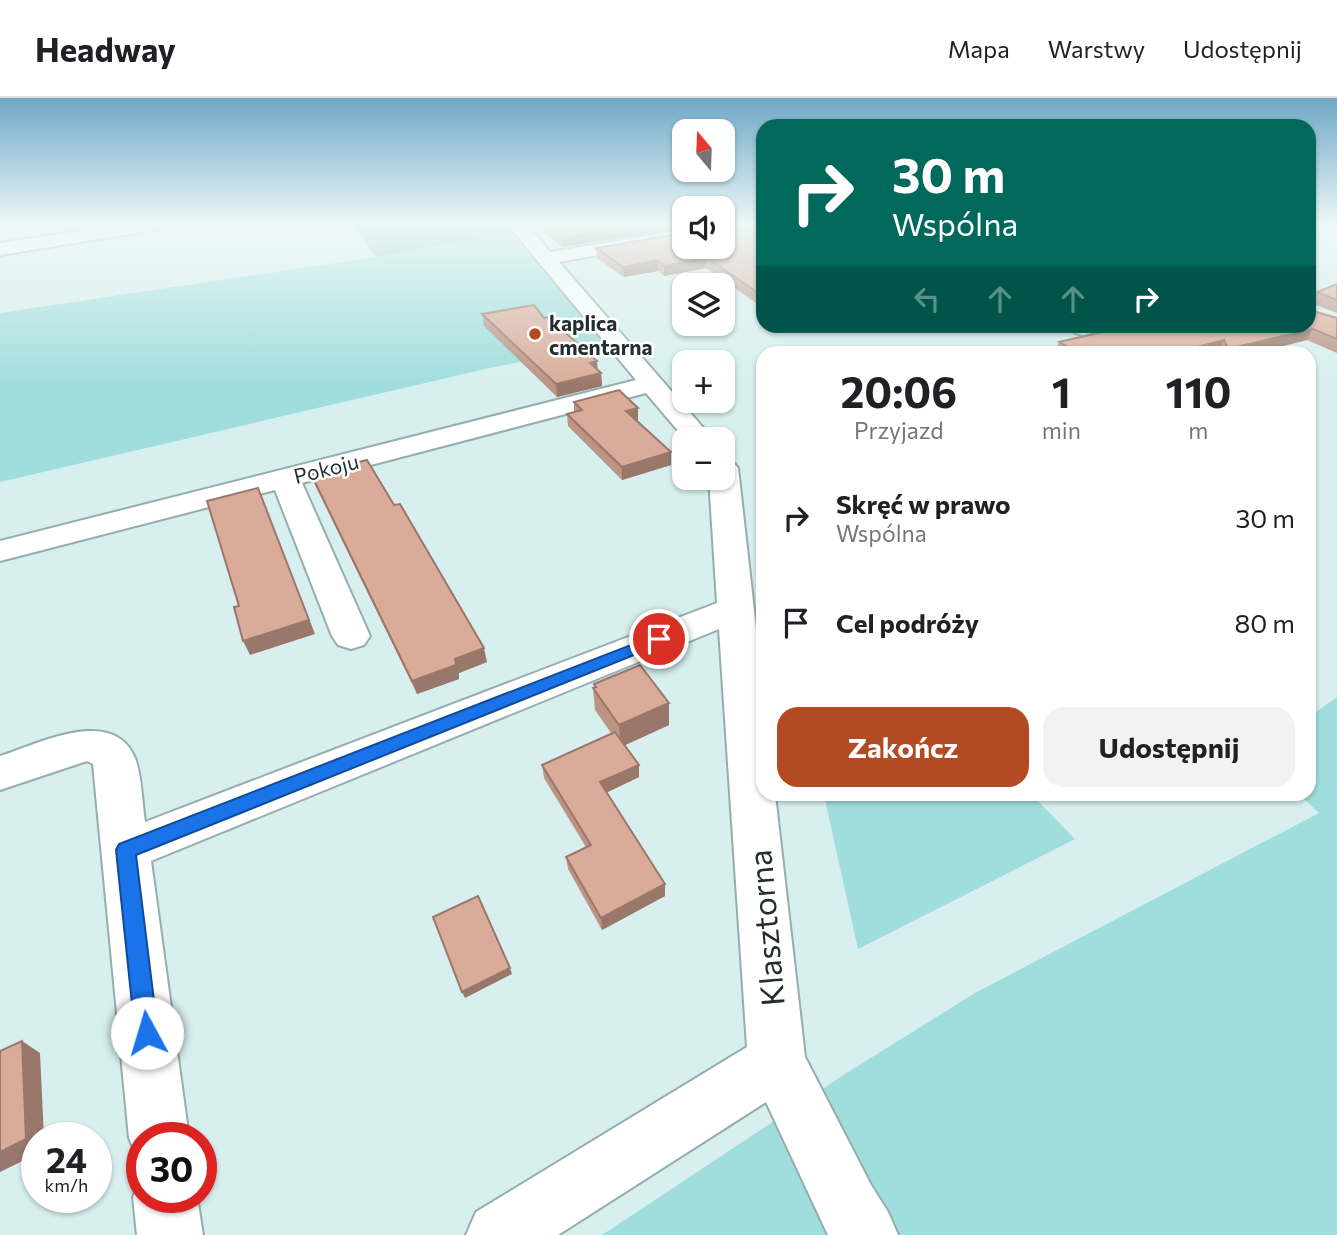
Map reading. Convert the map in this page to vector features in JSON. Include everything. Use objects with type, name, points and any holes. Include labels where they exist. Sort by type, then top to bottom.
[{"type":"street","points":[[559,278],[689,427]]},
{"type":"street","name":"Pokoju","points":[[0,551],[652,384]]},
{"type":"street","points":[[285,478],[351,636]]},
{"type":"street","name":"Klasztorna","points":[[725,490],[777,1062]]},
{"type":"street","points":[[126,850],[735,609]]},
{"type":"street","points":[[0,773],[86,745],[110,752],[114,760],[157,1122]]},
{"type":"street","points":[[499,1235],[777,1062],[848,1208],[865,1235]]},
{"type":"street","points":[[167,1213],[170,1235]]},
{"type":"shaded area","points":[[235,278],[550,278],[607,345],[494,367],[0,482],[0,313]]},
{"type":"shaded area","points":[[1337,697],[1337,1235],[602,1235],[845,1074],[975,993],[1319,813],[1306,801],[1316,801],[1316,712]]},
{"type":"shaded area","points":[[825,801],[1038,801],[1075,839],[858,949]]},
{"type":"building","points":[[737,278],[756,278],[756,291]]},
{"type":"building","points":[[1337,284],[1337,300],[1317,292]]},
{"type":"building","points":[[534,305],[544,318],[548,317],[597,361],[590,363],[601,373],[556,384],[482,314]]},
{"type":"building","points":[[1316,312],[1337,318],[1337,339],[1316,330]]},
{"type":"building","points":[[1098,333],[1296,333],[1241,346],[1227,346],[1224,340],[1201,346],[1066,346],[1059,342]]},
{"type":"building","points":[[619,390],[638,408],[626,411],[671,452],[622,467],[567,414],[582,410],[574,402]]},
{"type":"building","points":[[367,460],[394,505],[400,504],[484,648],[455,659],[456,665],[412,681],[311,474]]},
{"type":"building","points":[[258,488],[309,620],[243,641],[234,607],[239,606],[207,501]]},
{"type":"building","points":[[640,665],[669,703],[619,725],[593,688],[596,687],[594,684]]},
{"type":"building","points":[[615,732],[639,765],[600,782],[665,884],[601,918],[566,857],[591,845],[542,765]]},
{"type":"building","points":[[478,896],[510,968],[462,992],[433,917]]},
{"type":"building","points":[[22,1041],[25,1122],[21,1122],[21,1142],[0,1152],[0,1051]]},
{"type":"place","name":"kaplica cmentarna","points":[[535,334]]},
{"type":"route","points":[[147,1033],[126,850],[659,639]]}]
